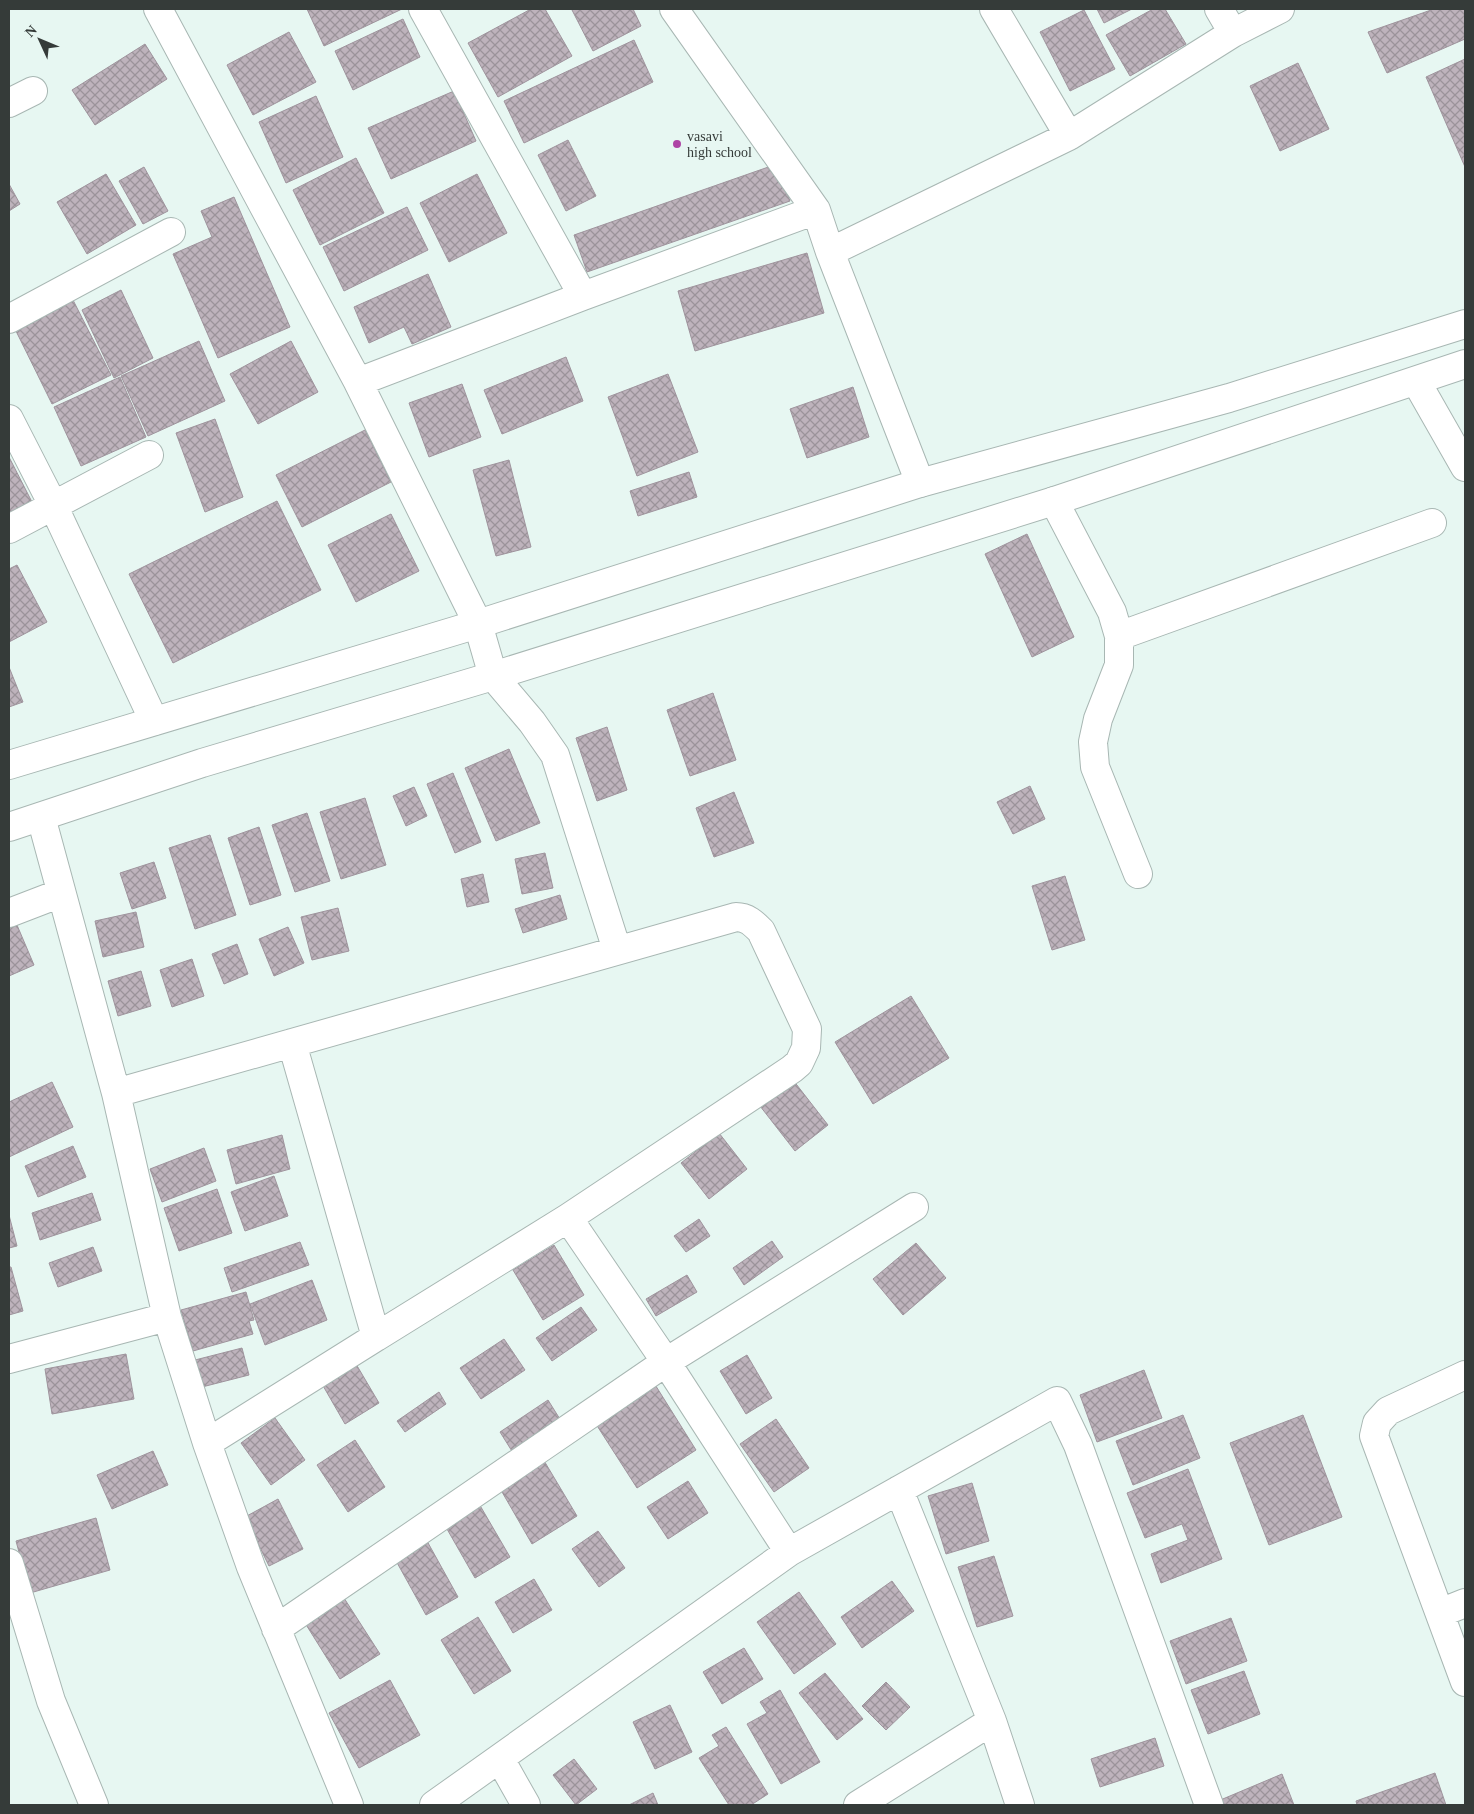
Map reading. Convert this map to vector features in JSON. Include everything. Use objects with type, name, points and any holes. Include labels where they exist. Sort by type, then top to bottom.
[{"type":"street","points":[[158,9],[358,382],[478,624],[493,676],[532,722],[555,754],[617,950]]},
{"type":"street","points":[[423,9],[583,296]]},
{"type":"street","points":[[674,9],[816,210],[830,252],[920,483]]},
{"type":"street","points":[[994,9],[1069,136]]},
{"type":"street","points":[[1219,9],[1233,33]]},
{"type":"street","points":[[830,252],[1069,136],[1233,33],[1280,9]]},
{"type":"street","points":[[9,103],[33,91]]},
{"type":"street","points":[[358,382],[816,210]]},
{"type":"street","points":[[9,319],[172,232]]},
{"type":"street","points":[[9,765],[478,624],[920,483],[1229,398],[1465,324]]},
{"type":"street","points":[[9,827],[202,763],[493,676],[1054,501],[1465,364]]},
{"type":"street","points":[[1416,381],[1465,467]]},
{"type":"street","points":[[9,419],[53,505],[154,721]]},
{"type":"street","points":[[9,529],[149,455]]},
{"type":"street","points":[[1054,501],[1112,612],[1119,636],[1118,665],[1098,719],[1093,742],[1095,767],[1138,874]]},
{"type":"street","points":[[1119,636],[1432,523]]},
{"type":"street","points":[[41,817],[116,1093],[166,1317],[207,1443],[251,1567],[349,1805]]},
{"type":"street","points":[[9,913],[61,894]]},
{"type":"street","points":[[116,1093],[736,917],[744,917],[761,931],[807,1029],[806,1048],[799,1062],[792,1070],[568,1218],[207,1443]]},
{"type":"street","points":[[292,1043],[376,1337]]},
{"type":"street","points":[[276,1629],[666,1362],[914,1207]]},
{"type":"street","points":[[568,1218],[666,1362],[789,1552]]},
{"type":"street","points":[[9,1359],[166,1317]]},
{"type":"street","points":[[1465,1375],[1388,1412],[1377,1423],[1374,1436],[1465,1682]]},
{"type":"street","points":[[434,1805],[789,1552],[1057,1401],[1078,1445],[1209,1805]]},
{"type":"street","points":[[899,1490],[992,1721],[1020,1805]]},
{"type":"street","points":[[9,1563],[51,1701],[94,1805]]},
{"type":"street","points":[[1440,1613],[1465,1603]]},
{"type":"street","points":[[858,1805],[992,1721]]},
{"type":"street","points":[[500,1759],[526,1805]]},
{"type":"building","points":[[307,9],[402,9],[324,46]]},
{"type":"building","points":[[531,9],[545,9],[572,56],[498,97],[468,43]]},
{"type":"building","points":[[633,9],[641,26],[593,51],[572,10]]},
{"type":"building","points":[[1097,9],[1132,9],[1104,23]]},
{"type":"building","points":[[1153,9],[1165,9],[1186,44],[1130,76],[1106,35]]},
{"type":"building","points":[[1434,9],[1465,9],[1465,39],[1387,73],[1368,32]]},
{"type":"building","points":[[1084,10],[1115,69],[1070,91],[1040,32]]},
{"type":"building","points":[[403,19],[420,57],[353,90],[335,51]]},
{"type":"building","points":[[289,32],[316,82],[253,115],[227,65]]},
{"type":"building","points":[[634,40],[653,82],[524,143],[504,101]]},
{"type":"building","points":[[145,44],[167,79],[95,125],[72,90]]},
{"type":"building","points":[[1465,59],[1465,167],[1426,77]]},
{"type":"building","points":[[1298,63],[1329,129],[1280,151],[1250,86]]},
{"type":"building","points":[[454,91],[476,141],[391,179],[368,128]]},
{"type":"building","points":[[316,96],[343,157],[286,183],[259,122]]},
{"type":"building","points":[[568,140],[596,196],[566,211],[538,155]]},
{"type":"building","points":[[356,158],[384,213],[320,245],[293,190]]},
{"type":"building","points":[[777,164],[790,201],[587,272],[574,235]]},
{"type":"building","points":[[144,167],[168,211],[143,224],[119,181]]},
{"type":"building","points":[[106,174],[136,225],[87,254],[57,202]]},
{"type":"building","points":[[477,174],[507,233],[449,262],[420,203]]},
{"type":"building","points":[[9,184],[20,204],[9,211]]},
{"type":"building","points":[[234,197],[290,327],[218,358],[173,254],[212,237],[201,211]]},
{"type":"building","points":[[407,207],[428,250],[344,291],[323,247]]},
{"type":"building","points":[[807,253],[824,313],[695,351],[678,291]]},
{"type":"building","points":[[428,274],[451,327],[412,344],[404,327],[369,343],[354,307]]},
{"type":"building","points":[[121,290],[153,358],[114,378],[82,310]]},
{"type":"building","points":[[73,300],[111,375],[52,404],[15,329]]},
{"type":"building","points":[[199,341],[225,401],[148,436],[121,376]]},
{"type":"building","points":[[291,341],[318,392],[258,424],[230,374]]},
{"type":"building","points":[[566,357],[583,401],[502,434],[484,390]]},
{"type":"building","points":[[668,374],[698,452],[637,476],[608,397]]},
{"type":"building","points":[[120,377],[146,437],[81,466],[54,407]]},
{"type":"building","points":[[462,384],[481,437],[429,457],[409,403]]},
{"type":"building","points":[[853,387],[869,437],[807,458],[790,409]]},
{"type":"building","points":[[215,419],[243,497],[205,512],[176,433]]},
{"type":"building","points":[[365,430],[391,482],[302,527],[276,475]]},
{"type":"building","points":[[9,457],[33,504],[9,517]]},
{"type":"building","points":[[509,460],[531,547],[496,556],[473,470]]},
{"type":"building","points":[[689,472],[697,497],[638,516],[630,491]]},
{"type":"building","points":[[277,501],[321,590],[173,663],[129,574]]},
{"type":"building","points":[[391,514],[419,571],[356,602],[328,545]]},
{"type":"building","points":[[1027,534],[1074,637],[1032,657],[985,554]]},
{"type":"building","points":[[17,565],[47,622],[9,642],[9,569]]},
{"type":"building","points":[[9,667],[23,702],[9,707]]},
{"type":"building","points":[[713,693],[736,760],[690,776],[667,710]]},
{"type":"building","points":[[607,727],[627,790],[597,801],[576,738]]},
{"type":"building","points":[[509,749],[540,823],[496,841],[465,768]]},
{"type":"building","points":[[453,773],[481,842],[455,853],[427,784]]},
{"type":"building","points":[[1030,786],[1045,819],[1013,834],[997,802]]},
{"type":"building","points":[[414,787],[427,816],[406,826],[393,796]]},
{"type":"building","points":[[734,792],[754,843],[714,857],[696,808]]},
{"type":"building","points":[[365,798],[386,865],[341,879],[320,812]]},
{"type":"building","points":[[307,813],[330,881],[295,892],[272,825]]},
{"type":"building","points":[[259,827],[281,895],[250,905],[228,838]]},
{"type":"building","points":[[210,835],[236,915],[195,929],[169,848]]},
{"type":"building","points":[[545,853],[553,888],[522,894],[515,859]]},
{"type":"building","points":[[154,862],[166,898],[132,909],[120,873]]},
{"type":"building","points":[[483,874],[489,902],[467,907],[461,879]]},
{"type":"building","points":[[1065,876],[1085,940],[1052,950],[1032,886]]},
{"type":"building","points":[[560,895],[567,919],[523,933],[515,909]]},
{"type":"building","points":[[338,908],[349,951],[312,960],[301,917]]},
{"type":"building","points":[[136,912],[144,947],[103,957],[95,921]]},
{"type":"building","points":[[14,918],[34,965],[9,976],[9,920]]},
{"type":"building","points":[[288,927],[304,963],[274,976],[259,939]]},
{"type":"building","points":[[237,944],[248,974],[224,984],[212,954]]},
{"type":"building","points":[[192,959],[204,996],[172,1007],[160,970]]},
{"type":"building","points":[[141,971],[151,1006],[118,1016],[108,981]]},
{"type":"building","points":[[911,996],[949,1058],[873,1104],[835,1042]]},
{"type":"building","points":[[793,1080],[828,1125],[795,1151],[760,1106]]},
{"type":"building","points":[[52,1082],[73,1127],[9,1157],[9,1102]]},
{"type":"building","points":[[719,1133],[747,1169],[709,1199],[681,1163]]},
{"type":"building","points":[[282,1135],[290,1169],[236,1184],[227,1150]]},
{"type":"building","points":[[73,1146],[86,1177],[38,1197],[25,1166]]},
{"type":"building","points":[[204,1148],[216,1181],[162,1202],[150,1169]]},
{"type":"building","points":[[274,1176],[288,1216],[245,1231],[231,1192]]},
{"type":"building","points":[[217,1189],[232,1233],[179,1251],[164,1208]]},
{"type":"building","points":[[92,1193],[101,1220],[40,1240],[32,1213]]},
{"type":"building","points":[[9,1215],[17,1246],[9,1248]]},
{"type":"building","points":[[699,1219],[710,1236],[686,1252],[674,1236]]},
{"type":"building","points":[[772,1241],[783,1257],[744,1285],[733,1268]]},
{"type":"building","points":[[300,1242],[309,1265],[232,1292],[224,1268]]},
{"type":"building","points":[[916,1243],[946,1278],[903,1315],[873,1279]]},
{"type":"building","points":[[554,1245],[584,1295],[543,1320],[513,1270]]},
{"type":"building","points":[[93,1247],[102,1271],[58,1287],[49,1263]]},
{"type":"building","points":[[9,1267],[11,1267],[23,1311],[9,1315]]},
{"type":"building","points":[[687,1275],[697,1292],[656,1316],[646,1299]]},
{"type":"building","points":[[312,1280],[327,1320],[265,1345],[250,1304]]},
{"type":"building","points":[[246,1292],[254,1320],[249,1321],[253,1334],[193,1351],[181,1310]]},
{"type":"building","points":[[581,1307],[597,1330],[552,1361],[536,1338]]},
{"type":"building","points":[[504,1339],[525,1370],[481,1399],[460,1368]]},
{"type":"building","points":[[242,1348],[249,1375],[202,1387],[195,1360]]},
{"type":"building","points":[[126,1354],[134,1399],[52,1414],[45,1369]]},
{"type":"building","points":[[747,1355],[772,1398],[746,1414],[720,1371]]},
{"type":"building","points":[[356,1364],[379,1403],[345,1424],[322,1384]]},
{"type":"building","points":[[1144,1370],[1162,1418],[1097,1442],[1080,1395]]},
{"type":"building","points":[[654,1383],[696,1450],[637,1488],[594,1421]]},
{"type":"building","points":[[439,1392],[446,1404],[405,1432],[397,1421]]},
{"type":"building","points":[[548,1400],[563,1424],[515,1456],[500,1432]]},
{"type":"building","points":[[1183,1415],[1200,1458],[1133,1485],[1116,1441]]},
{"type":"building","points":[[1303,1415],[1342,1517],[1269,1545],[1230,1443]]},
{"type":"building","points":[[275,1418],[305,1460],[271,1485],[241,1443]]},
{"type":"building","points":[[776,1419],[809,1468],[774,1492],[740,1444]]},
{"type":"building","points":[[355,1440],[385,1487],[348,1512],[317,1465]]},
{"type":"building","points":[[153,1451],[168,1485],[112,1509],[97,1475]]},
{"type":"building","points":[[543,1459],[577,1516],[532,1544],[498,1485]]},
{"type":"building","points":[[1188,1469],[1222,1559],[1161,1583],[1151,1554],[1188,1540],[1182,1524],[1145,1538],[1127,1493]]},
{"type":"building","points":[[688,1481],[708,1513],[668,1539],[647,1507]]},
{"type":"building","points":[[972,1483],[989,1541],[946,1554],[928,1496]]},
{"type":"building","points":[[278,1499],[303,1549],[269,1566],[245,1517]]},
{"type":"building","points":[[478,1502],[510,1557],[475,1578],[443,1522]]},
{"type":"building","points":[[96,1518],[110,1570],[30,1593],[16,1541]]},
{"type":"building","points":[[598,1531],[625,1568],[599,1587],[572,1549]]},
{"type":"building","points":[[427,1541],[458,1597],[426,1615],[395,1559]]},
{"type":"building","points":[[994,1556],[1013,1616],[977,1627],[958,1567]]},
{"type":"building","points":[[534,1579],[552,1610],[513,1633],[495,1602]]},
{"type":"building","points":[[892,1581],[914,1611],[862,1648],[841,1617]]},
{"type":"building","points":[[799,1592],[836,1644],[794,1674],[757,1622]]},
{"type":"building","points":[[344,1598],[380,1654],[340,1679],[305,1623]]},
{"type":"building","points":[[478,1617],[511,1671],[474,1694],[441,1640]]},
{"type":"building","points":[[1231,1618],[1247,1661],[1186,1684],[1170,1641]]},
{"type":"building","points":[[744,1648],[763,1679],[722,1704],[703,1672]]},
{"type":"building","points":[[1244,1671],[1260,1714],[1208,1734],[1191,1690]]},
{"type":"building","points":[[825,1673],[863,1719],[837,1740],[799,1693]]},
{"type":"building","points":[[390,1680],[420,1735],[359,1768],[329,1713]]},
{"type":"building","points":[[886,1682],[910,1707],[886,1730],[862,1706]]},
{"type":"building","points":[[780,1690],[820,1762],[781,1784],[747,1724],[767,1713],[760,1702]]},
{"type":"building","points":[[670,1705],[692,1752],[655,1769],[633,1722]]},
{"type":"building","points":[[726,1727],[768,1794],[751,1805],[729,1805],[699,1758],[719,1746],[712,1735]]},
{"type":"building","points":[[1155,1738],[1164,1766],[1100,1787],[1091,1759]]},
{"type":"building","points":[[574,1759],[597,1789],[576,1805],[553,1775]]},
{"type":"building","points":[[1435,1773],[1446,1805],[1357,1805],[1356,1801]]},
{"type":"building","points":[[1282,1774],[1294,1805],[1220,1805],[1218,1801]]},
{"type":"building","points":[[653,1793],[658,1805],[629,1805]]},
{"type":"place","name":"vasavi high school","points":[[677,144]]}]
